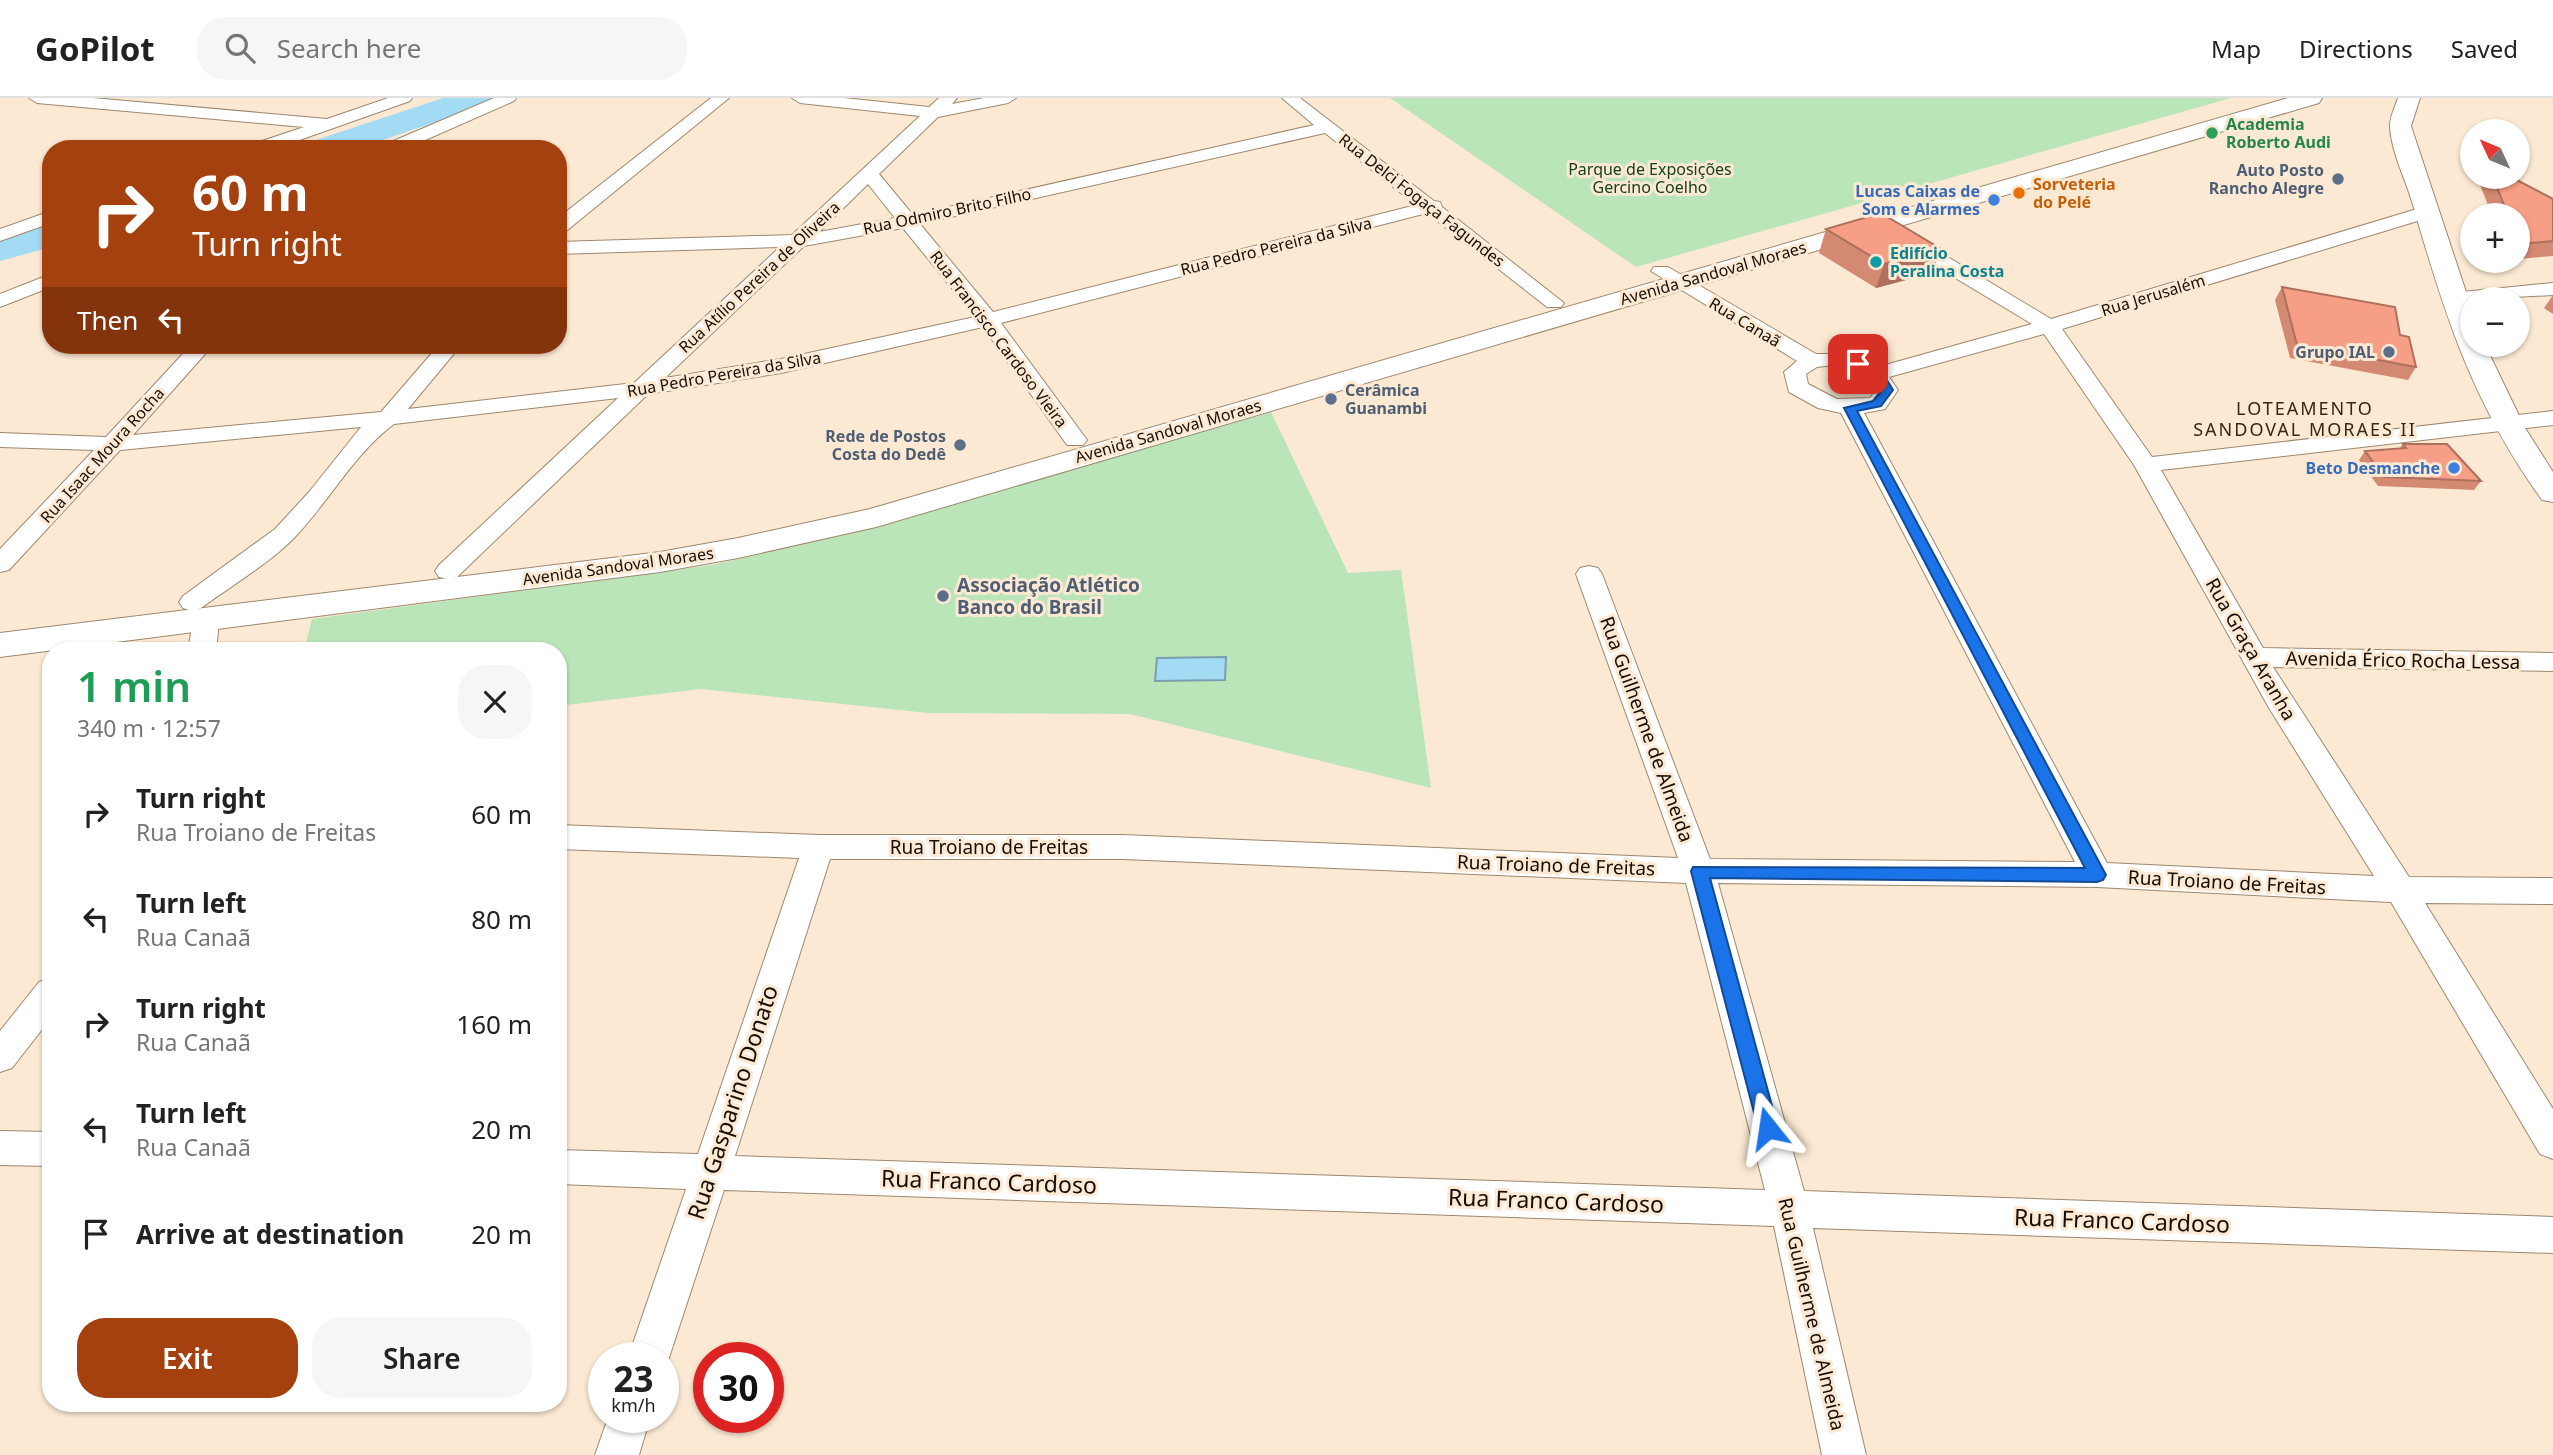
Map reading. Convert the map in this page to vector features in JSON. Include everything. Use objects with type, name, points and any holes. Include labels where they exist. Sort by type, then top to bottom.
[{"type":"main road","name":"Avenida Sandoval Moraes","points":[[0,645],[200,625],[646,564],[738,548],[889,513],[1554,303],[1880,224],[1929,202],[2261,98]]},
{"type":"main road","name":"Avenida Sandoval Moraes","points":[[0,627],[200,625],[447,571],[758,525],[857,503],[1075,440],[1280,389],[1929,202],[2311,98]]},
{"type":"main road","points":[[2409,98],[2392,117],[2427,212],[2452,299],[2489,391],[2506,423],[2550,484]]},
{"type":"street","points":[[37,98],[329,124]]},
{"type":"street","points":[[282,140],[404,98]]},
{"type":"street","points":[[411,140],[508,98]]},
{"type":"street","points":[[567,221],[721,98]]},
{"type":"street","points":[[800,98],[941,105],[1008,98]]},
{"type":"street","name":"Rua Delci Fogaça Fagundes","points":[[1290,98],[1433,206],[1554,303]]},
{"type":"street","name":"Rua Atílio Pereira de Oliveira","points":[[447,571],[941,105]]},
{"type":"street","name":"Rua Odmiro Brito Filho","points":[[567,248],[798,240],[909,221],[1329,127]]},
{"type":"street","name":"Rua Francisco Cardoso Vieira","points":[[869,173],[988,320],[1075,440]]},
{"type":"street","name":"Rua Pedro Pereira da Silva","points":[[0,440],[111,444],[388,418],[640,389],[781,366],[988,320],[1433,206]]},
{"type":"street","name":"Rua Jerusalém","points":[[1877,374],[2049,326],[2427,212]]},
{"type":"street","points":[[5,230],[42,220]]},
{"type":"street","name":"Rua Graça Aranha","points":[[1880,224],[2049,326],[2146,465],[2254,657],[2553,1142]]},
{"type":"street","name":"Rua Canaã","points":[[1670,277],[1812,361],[1834,359],[1858,364],[1877,374]]},
{"type":"street","points":[[0,301],[42,284]]},
{"type":"street","points":[[2452,299],[2553,289]]},
{"type":"street","name":"Rua Isaac Moura Rocha","points":[[0,564],[50,513],[193,354]]},
{"type":"street","points":[[200,625],[318,497],[352,451],[369,432],[388,418],[442,354]]},
{"type":"street","points":[[1812,361],[1795,372],[1797,387],[1819,402],[1850,408],[1877,404],[1888,390],[1877,374]]},
{"type":"street","points":[[1850,408],[2097,875]]},
{"type":"street","points":[[2146,465],[2553,418]]},
{"type":"street","name":"Rua Guilherme de Almeida","points":[[1589,574],[1699,871],[1789,1208],[1844,1455]]},
{"type":"street","name":"Avenida Érico Rocha Lessa","points":[[2254,657],[2553,662]]},
{"type":"street","name":"Rua Troiano de Freitas","points":[[567,837],[818,847],[1123,847],[1699,871],[2097,875],[2400,890],[2553,891]]},
{"type":"street","name":"Rua Gasparino Donato","points":[[654,1342],[708,1172],[818,847]]},
{"type":"street","points":[[0,1057],[42,1003]]},
{"type":"street","points":[[0,1148],[42,1149]]},
{"type":"street","name":"Rua Franco Cardoso","points":[[567,1167],[2553,1235]]},
{"type":"street","points":[[617,1455],[624,1433]]},
{"type":"green space","name":"Parque de Exposições Gercino Coelho","points":[[1390,98],[2231,98],[1636,267]]},
{"type":"green space","name":"Associação Atlético Banco do Brasil","points":[[1271,412],[1348,573],[1401,570],[1431,788],[1130,714],[928,713],[701,689],[567,705],[567,642],[306,642],[312,619],[712,565],[853,533]]},
{"type":"water","points":[[1226,657],[1225,680],[1155,681],[1157,658]]},
{"type":"building","points":[[2530,187],[2553,199],[2553,241],[2530,243],[2530,203],[2503,203],[2498,189]]},
{"type":"building","points":[[1881,213],[1941,249],[1884,264],[1826,229]]},
{"type":"building","points":[[2282,287],[2395,307],[2400,335],[2409,337],[2416,367],[2297,345]]},
{"type":"building","points":[[2403,444],[2447,444],[2481,481],[2384,477],[2365,451],[2406,448]]},
{"type":"waterway","points":[[349,140],[475,98]]},
{"type":"waterway","points":[[0,250],[42,238]]},
{"type":"place","name":"Academia Roberto Audi","points":[[2212,133]]},
{"type":"place","name":"Auto Posto Rancho Alegre","points":[[2338,179]]},
{"type":"place","name":"Sorveteria do Pelé","points":[[2019,193]]},
{"type":"place","name":"Lucas Caixas de Som e Alarmes","points":[[1994,200]]},
{"type":"place","name":"Edifício Peralina Costa","points":[[1876,262]]},
{"type":"place","name":"Grupo IAL","points":[[2389,352]]},
{"type":"place","name":"Cerâmica Guanambi","points":[[1331,399]]},
{"type":"place","name":"Rede de Postos Costa do Dedê","points":[[960,445]]},
{"type":"place","name":"Beto Desmanche","points":[[2454,468]]},
{"type":"place","name":"Associação Atlético Banco do Brasil","points":[[943,596]]},
{"type":"district","name":"LOTEAMENTO SANDOVAL MORAES II","points":[[2305,418]]},
{"type":"route","points":[[1768,1128],[1699,871],[2097,875],[1850,408],[1877,404],[1888,390],[1877,374],[1858,364]]}]
